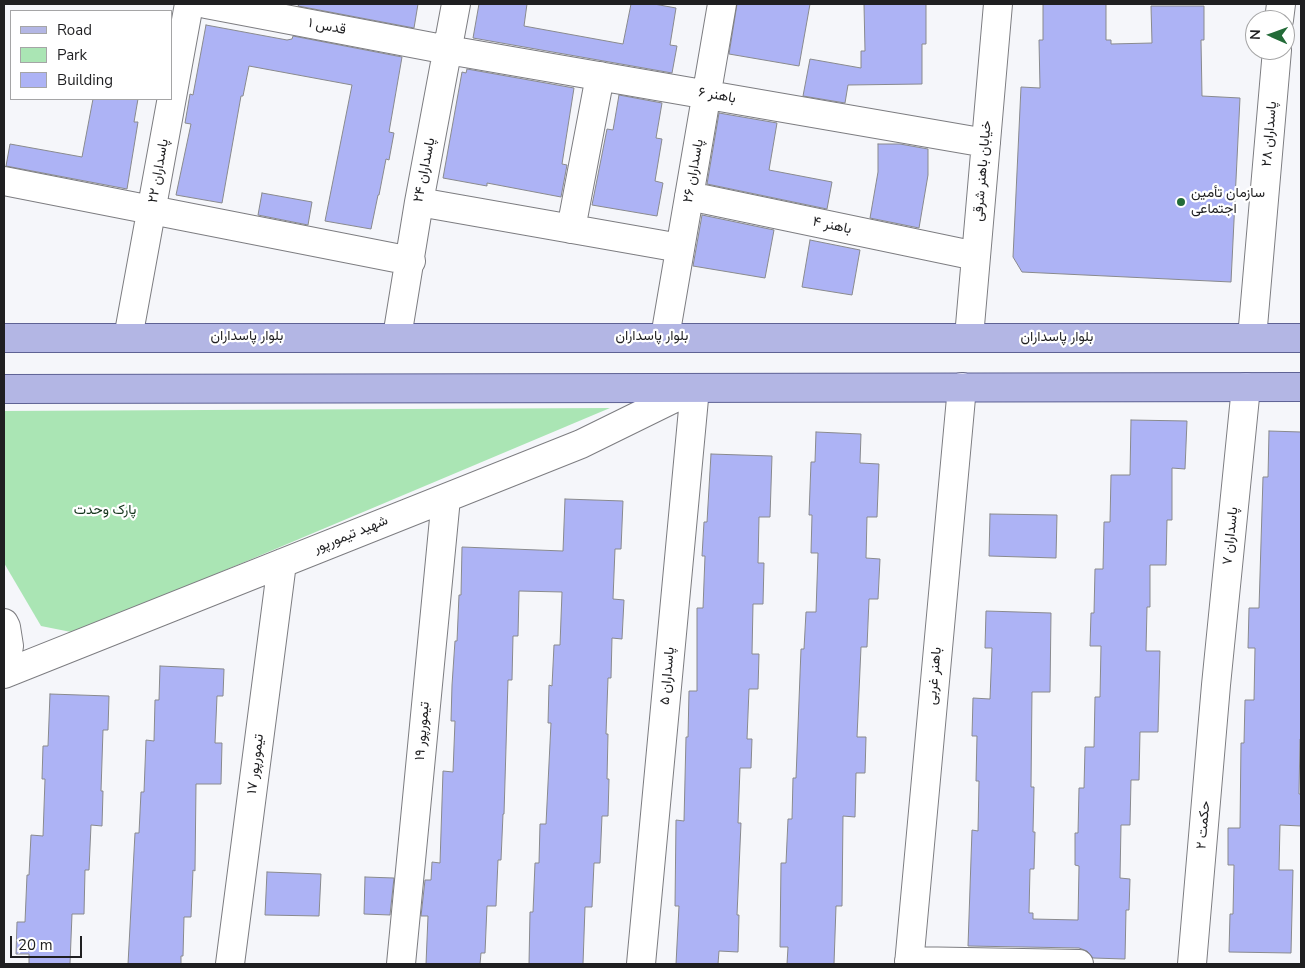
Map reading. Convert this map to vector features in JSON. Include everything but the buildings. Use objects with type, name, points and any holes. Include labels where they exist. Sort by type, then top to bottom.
[{"type":"main road","name":"بلوار پاسداران","points":[[4,338],[1301,338]]},
{"type":"main road","points":[[4,389],[1301,387]]},
{"type":"street","name":"پاسداران ۲۲","points":[[172,96],[189,4]]},
{"type":"street","name":"قدس ۱","points":[[206,4],[448,50]]},
{"type":"street","name":"پاسداران ۲۴","points":[[397,337],[411,261],[419,202],[456,4]]},
{"type":"street","name":"پاسداران ۲۶","points":[[665,337],[722,4]]},
{"type":"street","name":"خیابان باهنر شرقی","points":[[970,337],[998,4]]},
{"type":"street","name":"باهنر ۶","points":[[448,50],[986,143]]},
{"type":"street","name":"پاسداران ۲۸","points":[[1252,338],[1276,60]]},
{"type":"street","points":[[571,229],[600,76]]},
{"type":"street","name":"پاسداران ۲۲","points":[[128,338],[171,100]]},
{"type":"street","points":[[4,182],[411,261]]},
{"type":"street","name":"باهنر ۴","points":[[689,196],[976,256]]},
{"type":"street","points":[[419,202],[680,248]]},
{"type":"street","name":"باهنر غربی","points":[[909,962],[962,387]]},
{"type":"street","name":"پاسداران ۷","points":[[1216,685],[1246,387]]},
{"type":"street","name":"شهید تیمورپور","points":[[4,672],[581,444],[695,388]]},
{"type":"street","name":"پاسداران ۵","points":[[641,964],[695,388]]},
{"type":"street","name":"تیمورپور ۱۹","points":[[401,964],[446,498]]},
{"type":"street","name":"تیمورپور ۱۷","points":[[230,964],[282,563]]},
{"type":"street","points":[[4,623],[9,646],[4,672]]},
{"type":"street","name":"حکمت ۲","points":[[1192,964],[1216,685]]},
{"type":"street","points":[[909,962],[1079,964]]},
{"type":"green space","name":"پارک وحدت","points":[[610,408],[76,633],[41,626],[4,563],[4,411]]},
{"type":"place","name":"سازمان تأمین اجتماعی","points":[[1181,202]]}]
